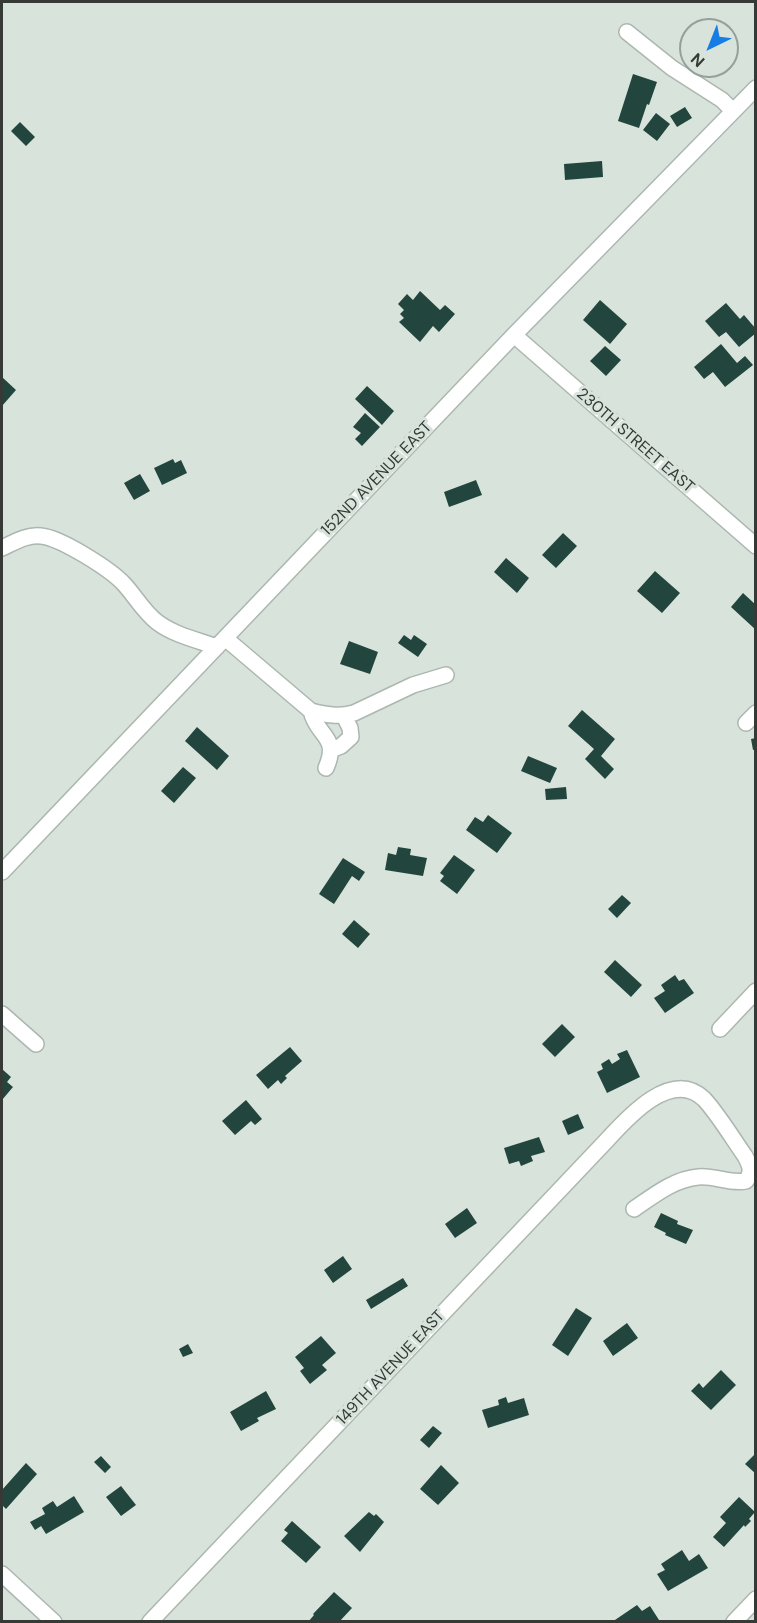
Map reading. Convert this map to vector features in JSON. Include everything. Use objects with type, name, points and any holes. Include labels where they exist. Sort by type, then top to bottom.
[{"type":"street","points":[[627,32],[672,68],[722,100],[733,111]]},
{"type":"street","name":"152ND AVENUE EAST","points":[[2,872],[514,335],[756,88]]},
{"type":"street","name":"230TH STREET EAST","points":[[514,335],[756,546]]},
{"type":"street","points":[[2,548],[22,538],[40,536],[72,548],[97,562],[122,582],[158,622],[177,633],[221,642],[311,711],[324,715],[344,716],[413,685],[446,675]]},
{"type":"street","points":[[311,711],[313,720],[328,739],[331,750],[331,757],[326,768]]},
{"type":"street","points":[[331,750],[341,746],[351,737],[350,728],[344,716]]},
{"type":"street","points":[[720,1029],[756,991]]},
{"type":"street","points":[[2,1014],[36,1044]]},
{"type":"street","name":"149TH AVENUE EAST","points":[[150,1622],[631,1113],[660,1094],[674,1090],[690,1092],[703,1098],[746,1156],[751,1166],[749,1177],[746,1181],[735,1183],[697,1177],[664,1189],[634,1209]]},
{"type":"street","points":[[2,1574],[54,1622]]},
{"type":"street","points":[[734,1622],[756,1599]]},
{"type":"building","points":[[633,74],[657,82],[639,128],[618,121]]},
{"type":"building","points":[[685,107],[692,118],[677,127],[670,116]]},
{"type":"building","points":[[656,113],[670,124],[657,141],[643,130]]},
{"type":"building","points":[[20,122],[35,137],[26,146],[11,131]]},
{"type":"building","points":[[602,161],[603,177],[565,180],[564,164]]},
{"type":"building","points":[[420,291],[440,310],[445,305],[455,314],[439,332],[433,326],[420,342],[399,322],[404,318],[400,314],[404,310],[398,304],[407,294],[413,300]]},
{"type":"building","points":[[600,300],[627,324],[610,344],[583,320]]},
{"type":"building","points":[[726,303],[740,319],[744,315],[756,329],[756,333],[739,347],[726,332],[719,337],[705,321]]},
{"type":"building","points":[[721,344],[737,363],[745,356],[753,365],[725,387],[713,372],[704,379],[694,367]]},
{"type":"building","points":[[605,346],[621,360],[606,376],[590,361]]},
{"type":"building","points":[[2,377],[16,390],[2,406]]},
{"type":"building","points":[[367,386],[394,411],[382,425],[355,399]]},
{"type":"building","points":[[365,413],[380,427],[362,446],[355,439],[361,433],[353,427]]},
{"type":"building","points":[[173,459],[175,463],[181,460],[187,473],[162,485],[154,468]]},
{"type":"building","points":[[140,474],[150,491],[134,500],[124,483]]},
{"type":"building","points":[[476,480],[482,495],[449,507],[444,492]]},
{"type":"building","points":[[563,533],[577,546],[556,568],[542,555]]},
{"type":"building","points":[[506,558],[529,578],[517,593],[494,572]]},
{"type":"building","points":[[655,571],[680,593],[662,613],[637,591]]},
{"type":"building","points":[[743,593],[756,605],[756,630],[731,607]]},
{"type":"building","points":[[404,635],[411,640],[414,635],[427,644],[418,657],[398,643]]},
{"type":"building","points":[[349,641],[378,652],[370,674],[340,664]]},
{"type":"building","points":[[582,710],[615,739],[601,756],[614,769],[605,779],[585,759],[594,749],[568,726]]},
{"type":"building","points":[[197,727],[229,756],[217,770],[185,741]]},
{"type":"building","points":[[756,738],[756,749],[753,750],[751,739]]},
{"type":"building","points":[[528,756],[557,768],[550,783],[521,771]]},
{"type":"building","points":[[183,767],[196,778],[174,803],[161,791]]},
{"type":"building","points":[[566,787],[567,799],[546,800],[545,789]]},
{"type":"building","points":[[488,815],[512,833],[497,853],[466,830],[475,817],[483,822]]},
{"type":"building","points":[[398,847],[411,849],[410,855],[427,858],[423,876],[385,870],[388,853],[396,855]]},
{"type":"building","points":[[454,855],[475,870],[457,894],[440,881],[444,876],[440,873]]},
{"type":"building","points":[[343,858],[365,872],[359,881],[352,876],[334,904],[319,894]]},
{"type":"building","points":[[622,895],[631,903],[617,918],[608,909]]},
{"type":"building","points":[[354,920],[370,934],[358,948],[342,934]]},
{"type":"building","points":[[615,960],[642,985],[631,997],[604,972]]},
{"type":"building","points":[[675,975],[679,981],[684,979],[694,993],[665,1013],[654,998],[665,991],[661,985]]},
{"type":"building","points":[[562,1024],[575,1037],[555,1057],[542,1044]]},
{"type":"building","points":[[290,1047],[302,1061],[285,1076],[287,1078],[281,1084],[278,1080],[268,1089],[256,1075]]},
{"type":"building","points":[[627,1050],[640,1077],[607,1093],[597,1072],[603,1069],[601,1064],[609,1059],[612,1064],[620,1059],[617,1054]]},
{"type":"building","points":[[2,1069],[11,1077],[7,1082],[13,1087],[2,1100]]},
{"type":"building","points":[[246,1100],[262,1119],[255,1125],[251,1121],[235,1135],[222,1121]]},
{"type":"building","points":[[578,1114],[584,1128],[568,1135],[562,1121]]},
{"type":"building","points":[[539,1137],[545,1152],[531,1156],[533,1161],[521,1166],[519,1161],[509,1164],[504,1148]]},
{"type":"building","points":[[467,1208],[477,1223],[455,1238],[445,1224]]},
{"type":"building","points":[[661,1213],[678,1221],[677,1224],[693,1230],[686,1244],[665,1235],[666,1233],[654,1227]]},
{"type":"building","points":[[343,1256],[352,1269],[333,1283],[324,1270]]},
{"type":"building","points":[[403,1278],[408,1286],[371,1309],[366,1300]]},
{"type":"building","points":[[576,1308],[592,1318],[568,1356],[552,1345]]},
{"type":"building","points":[[627,1323],[638,1338],[613,1356],[603,1341]]},
{"type":"building","points":[[321,1336],[336,1353],[322,1365],[327,1370],[310,1384],[300,1371],[304,1368],[295,1357]]},
{"type":"building","points":[[188,1344],[193,1353],[183,1357],[179,1349]]},
{"type":"building","points":[[721,1370],[736,1385],[711,1410],[691,1391],[699,1383],[703,1388]]},
{"type":"building","points":[[266,1391],[276,1409],[257,1418],[259,1421],[241,1431],[230,1412]]},
{"type":"building","points":[[506,1397],[508,1403],[524,1398],[529,1415],[488,1428],[482,1410],[499,1405],[498,1400]]},
{"type":"building","points":[[433,1426],[442,1433],[429,1448],[420,1440]]},
{"type":"building","points":[[756,1453],[756,1474],[745,1464]]},
{"type":"building","points":[[101,1456],[111,1467],[105,1473],[94,1462]]},
{"type":"building","points":[[26,1463],[37,1474],[6,1509],[2,1505],[2,1490]]},
{"type":"building","points":[[441,1465],[459,1483],[438,1505],[420,1489]]},
{"type":"building","points":[[121,1486],[136,1505],[121,1516],[106,1497]]},
{"type":"building","points":[[74,1496],[84,1512],[46,1534],[41,1526],[35,1530],[30,1522],[45,1514],[42,1508],[53,1501],[57,1507]]},
{"type":"building","points":[[739,1497],[755,1512],[749,1519],[751,1521],[745,1527],[744,1525],[724,1547],[713,1537],[726,1523],[720,1517]]},
{"type":"building","points":[[369,1512],[374,1516],[376,1514],[384,1522],[360,1552],[344,1536]]},
{"type":"building","points":[[292,1521],[321,1547],[306,1563],[281,1541],[288,1533],[284,1530]]},
{"type":"building","points":[[682,1550],[689,1561],[699,1554],[708,1568],[668,1591],[657,1574],[665,1570],[661,1564]]},
{"type":"building","points":[[334,1592],[352,1608],[339,1622],[308,1622],[313,1614]]},
{"type":"building","points":[[637,1605],[642,1611],[650,1606],[659,1620],[657,1622],[612,1622]]}]
